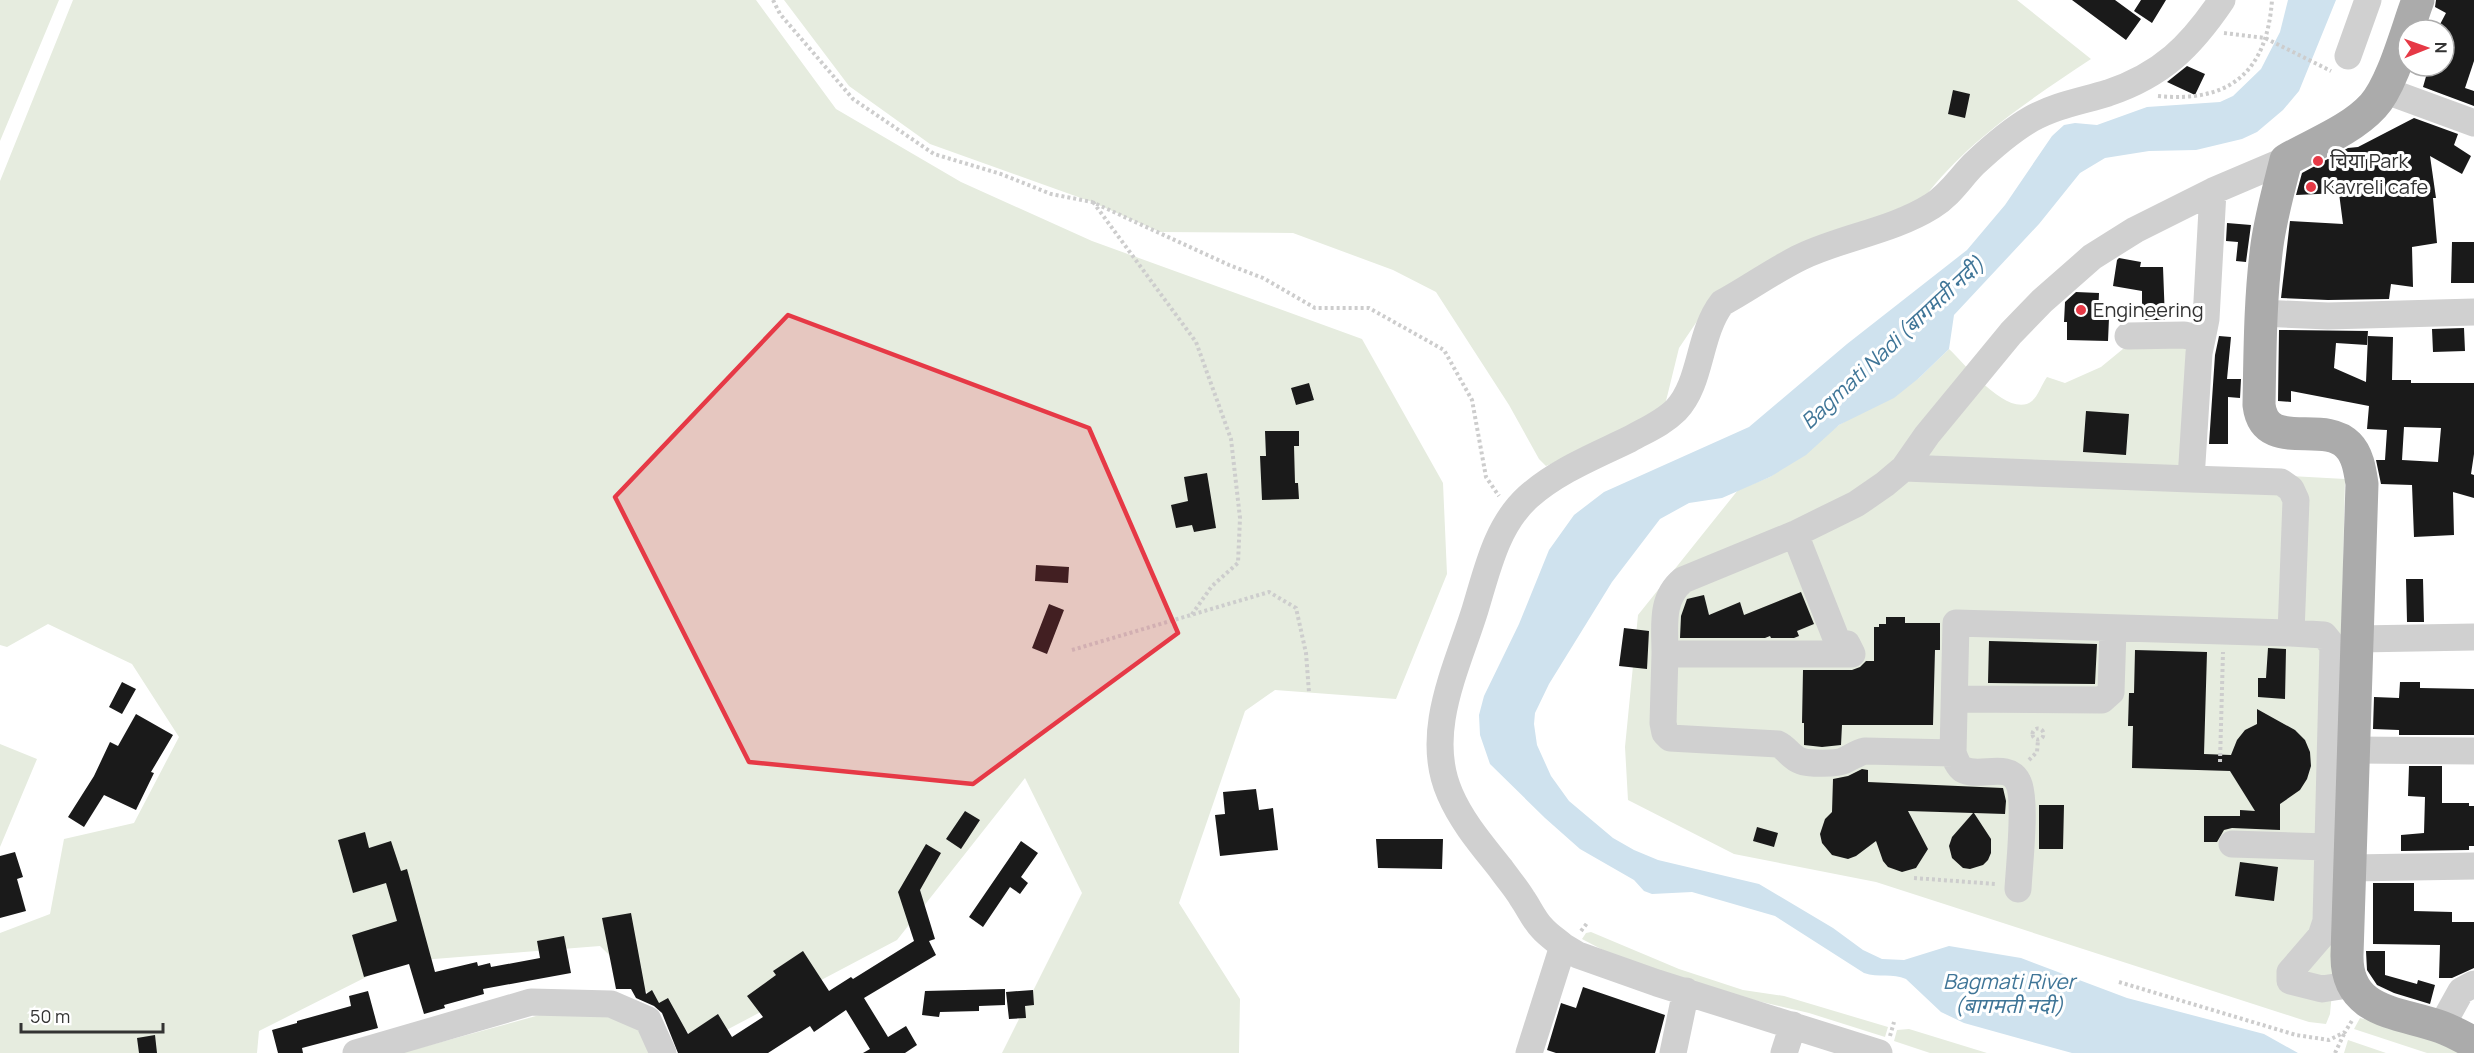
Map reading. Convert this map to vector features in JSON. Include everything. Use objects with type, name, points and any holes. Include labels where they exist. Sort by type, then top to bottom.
[{"type":"main road","points":[[2418,0],[2384,90],[2372,107],[2351,123],[2286,160],[2267,246],[2261,313],[2260,415],[2264,422],[2276,431],[2322,434],[2342,440],[2350,446],[2358,462],[2362,484],[2355,750],[2339,857],[2347,964],[2360,993],[2376,1008],[2441,1027],[2474,1043]]},
{"type":"street","points":[[1880,1053],[1803,1036],[1686,991],[1578,955],[1542,929],[1521,895],[1470,828],[1449,793],[1440,756],[1441,722],[1451,678],[1488,566],[1512,514],[1528,497],[1555,477],[1650,429],[1678,408],[1688,391],[1713,313],[1722,303],[1801,257],[1900,223],[1943,200],[1973,165],[1999,141],[2030,120],[2058,106],[2109,92],[2150,75],[2178,55],[2202,31],[2222,0]]},
{"type":"street","points":[[2340,64],[2368,0]]},
{"type":"street","points":[[2384,90],[2474,123]]},
{"type":"street","points":[[1953,753],[1865,751],[1855,753],[1839,763],[1801,761],[1793,757],[1786,747],[1779,744],[1670,738],[1665,733],[1663,723],[1665,606],[1674,588],[1683,580],[1795,534],[1856,504],[1885,484],[1904,468],[1927,435],[2011,333],[2076,269],[2136,230],[2213,191],[2286,160]]},
{"type":"street","points":[[2191,479],[2199,353],[2206,319],[2213,191]]},
{"type":"street","points":[[2261,313],[2328,316],[2474,312]]},
{"type":"street","points":[[2128,336],[2184,335],[2202,339]]},
{"type":"street","points":[[1904,468],[2281,482],[2291,489],[2296,500],[2291,633]]},
{"type":"street","points":[[1665,654],[1852,654],[1847,644],[1839,643],[1836,638],[1795,534]]},
{"type":"street","points":[[2018,887],[2022,791],[2018,782],[2014,776],[2006,772],[1962,769],[1953,753],[1956,623],[2324,635],[2333,646],[2339,857],[2321,936],[2290,972],[2289,981],[2322,989],[2360,993]]},
{"type":"street","points":[[1955,699],[2102,700],[2111,692],[2113,628]]},
{"type":"street","points":[[2358,639],[2474,637]]},
{"type":"street","points":[[2355,750],[2474,751]]},
{"type":"street","points":[[2232,844],[2339,857],[2474,866]]},
{"type":"street","points":[[1529,1053],[1563,946]]},
{"type":"street","points":[[2441,1027],[2461,991],[2474,984]]},
{"type":"street","points":[[1673,1053],[1686,991]]},
{"type":"street","points":[[356,1053],[531,1002],[611,1004],[648,1020],[663,1053]]},
{"type":"street","points":[[1784,1053],[1803,1036]]},
{"type":"path","points":[[772,0],[780,14],[853,99],[934,154],[1001,174],[1051,194],[1092,202],[1229,265],[1263,278],[1315,308],[1369,308],[1444,350],[1472,400],[1486,477],[1512,514]]},
{"type":"path","points":[[2150,96],[2193,98],[2230,87],[2254,63],[2265,38],[2272,0]]},
{"type":"path","points":[[2265,38],[2340,64]]},
{"type":"path","points":[[1092,202],[1196,342],[1231,439],[1240,518],[1238,563],[1212,586],[1190,617]]},
{"type":"path","points":[[1072,650],[1269,592],[1296,608],[1306,653],[1309,692]]},
{"type":"path","points":[[2220,762],[2223,631]]},
{"type":"path","points":[[1914,878],[2018,887]]},
{"type":"path","points":[[2119,982],[2296,1035],[2329,1040],[2345,1032]]},
{"type":"path","points":[[2335,1053],[2360,993]]},
{"type":"highlighted area","points":[[788,315],[1089,428],[1178,633],[973,784],[749,762],[615,497]]},
{"type":"shaded area","points":[[0,0],[59,0],[0,141]]},
{"type":"shaded area","points":[[73,0],[756,0],[836,109],[961,182],[1092,241],[1362,339],[1443,483],[1447,574],[1396,699],[1275,690],[1245,711],[1179,903],[1240,999],[1239,1053],[1002,1053],[1082,893],[1025,778],[897,940],[700,1044],[600,946],[396,962],[259,1031],[257,1053],[0,1053],[0,933],[50,914],[64,839],[134,823],[179,737],[132,664],[48,624],[7,647],[0,645],[0,181]]},
{"type":"shaded area","points":[[784,0],[2017,0],[2091,59],[2023,105],[1980,139],[1941,177],[1924,198],[1714,296],[1679,348],[1665,405],[1602,442],[1546,466],[1539,459],[1509,405],[1436,292],[1393,270],[1293,233],[1160,232],[1092,202],[930,144],[849,86]]},
{"type":"shaded area","points":[[2129,344],[2203,348],[2196,471],[2345,479],[2334,970],[2330,1014],[2326,1024],[2309,1022],[1876,882],[1734,854],[1628,800],[1625,747],[1638,615],[1738,490],[1770,477],[1839,425],[1919,378],[1949,349],[1976,377],[2000,397],[2011,403],[2022,405],[2034,399],[2047,377],[2065,383],[2101,367]]},
{"type":"shaded area","points":[[0,744],[37,759],[0,847]]},
{"type":"shaded area","points":[[1591,932],[1679,969],[1743,990],[1784,996],[1888,1027],[1885,1037],[1809,1013],[1745,998],[1620,959],[1582,939],[1586,933]]},
{"type":"shaded area","points":[[593,1011],[642,1030],[651,1053],[401,1053],[547,1013]]},
{"type":"shaded area","points":[[2360,1018],[2423,1034],[2465,1053],[2427,1053],[2354,1029]]},
{"type":"shaded area","points":[[1909,1029],[1987,1053],[1930,1053],[1894,1041],[1897,1030]]},
{"type":"shaded area","points":[[2348,1040],[2386,1053],[2344,1053]]},
{"type":"water","name":"Bagmati River (बागमती नदी)","points":[[2288,0],[2336,0],[2299,91],[2283,110],[2257,132],[2242,139],[2196,150],[2149,151],[2105,158],[2080,173],[2039,224],[1954,315],[1949,349],[1919,378],[1894,398],[1839,425],[1806,455],[1770,477],[1722,498],[1689,503],[1660,519],[1612,582],[1549,684],[1535,713],[1534,724],[1537,745],[1551,776],[1569,801],[1613,838],[1658,860],[1759,884],[1833,928],[1863,950],[1882,959],[1904,960],[1949,946],[2021,958],[2127,998],[2264,1034],[2298,1053],[2072,1053],[1964,1023],[1941,1012],[1906,979],[1864,973],[1775,916],[1692,892],[1652,894],[1644,891],[1634,880],[1580,849],[1490,764],[1480,735],[1479,715],[1484,696],[1519,624],[1549,550],[1574,515],[1604,492],[1749,427],[1847,344],[1967,250],[2005,205],[2052,136],[2064,125],[2075,123],[2097,125],[2147,107],[2220,102],[2233,96],[2261,69],[2280,32]]},
{"type":"building","points":[[2072,0],[2115,0],[2141,19],[2126,40]]},
{"type":"building","points":[[2141,0],[2166,0],[2152,23],[2134,11]]},
{"type":"building","points":[[2436,0],[2474,0],[2474,61],[2465,88],[2474,91],[2474,106],[2423,87],[2426,78],[2456,78],[2456,18],[2443,18],[2446,13],[2435,7]]},
{"type":"building","points":[[2187,66],[2205,74],[2195,95],[2167,82]]},
{"type":"building","points":[[1953,90],[1970,94],[1965,118],[1948,114]]},
{"type":"building","points":[[2414,118],[2458,134],[2454,145],[2471,156],[2462,174],[2430,156],[2436,198],[2433,198],[2437,243],[2412,247],[2413,287],[2391,284],[2389,299],[2281,298],[2290,221],[2343,224],[2339,193],[2296,195],[2302,173],[2348,148],[2358,147]]},
{"type":"building","points":[[2227,223],[2251,225],[2246,262],[2236,261],[2238,242],[2226,241]]},
{"type":"building","points":[[2452,242],[2474,242],[2474,283],[2451,283]]},
{"type":"building","points":[[2119,258],[2141,262],[2140,267],[2163,267],[2165,320],[2142,320],[2142,291],[2113,286]]},
{"type":"building","name":"Engineering","points":[[2076,292],[2099,293],[2098,318],[2109,318],[2108,341],[2067,340],[2067,322],[2064,322],[2065,302]]},
{"type":"building","points":[[2464,328],[2465,351],[2433,352],[2432,329]]},
{"type":"building","points":[[2279,330],[2368,331],[2367,345],[2336,343],[2334,368],[2366,382],[2368,336],[2393,337],[2392,380],[2411,380],[2411,383],[2474,383],[2474,454],[2471,474],[2474,475],[2474,498],[2453,492],[2454,535],[2414,537],[2412,485],[2381,484],[2376,460],[2385,460],[2387,430],[2367,429],[2369,406],[2291,391],[2291,402],[2278,401]],"holes":[[[2404,427],[2441,428],[2438,462],[2402,460]]]},
{"type":"building","points":[[2219,336],[2231,337],[2227,379],[2241,379],[2240,398],[2228,397],[2228,444],[2209,444],[2215,355]]},
{"type":"building","points":[[1309,383],[1314,400],[1296,405],[1291,388]]},
{"type":"building","points":[[2086,411],[2129,414],[2126,455],[2083,452]]},
{"type":"building","points":[[1265,431],[1299,431],[1299,446],[1294,446],[1295,483],[1298,483],[1299,499],[1262,500],[1260,456],[1266,456]]},
{"type":"building","points":[[1207,473],[1216,528],[1194,532],[1192,525],[1176,528],[1171,505],[1188,501],[1184,477]]},
{"type":"building","points":[[1036,565],[1069,567],[1068,583],[1035,581]]},
{"type":"building","points":[[2406,579],[2423,579],[2424,622],[2407,622]]},
{"type":"building","points":[[1801,592],[1814,624],[1797,631],[1799,636],[1794,638],[1771,638],[1770,636],[1765,638],[1680,638],[1681,616],[1687,599],[1704,595],[1709,615],[1740,602],[1744,615]]},
{"type":"building","points":[[1049,604],[1064,610],[1047,654],[1032,648]]},
{"type":"building","points":[[1886,617],[1905,617],[1905,623],[1940,623],[1940,650],[1935,650],[1933,725],[1842,725],[1841,745],[1822,747],[1804,745],[1803,670],[1852,670],[1860,667],[1866,661],[1874,661],[1874,627],[1886,624]]},
{"type":"building","points":[[1624,628],[1649,631],[1647,669],[1619,666]]},
{"type":"building","points":[[1989,641],[2097,644],[2095,684],[1988,683]]},
{"type":"building","points":[[2268,648],[2286,649],[2285,699],[2258,697],[2258,678],[2266,678]]},
{"type":"building","points":[[2135,650],[2207,652],[2204,754],[2231,755],[2237,740],[2245,730],[2257,724],[2257,709],[2295,730],[2305,740],[2310,752],[2311,766],[2300,790],[2280,804],[2280,830],[2232,828],[2224,830],[2217,842],[2204,842],[2204,816],[2240,816],[2240,810],[2255,811],[2230,771],[2132,768],[2133,726],[2128,726],[2129,693],[2134,693]]},
{"type":"building","points":[[122,682],[136,689],[122,714],[109,707]]},
{"type":"building","points":[[2400,682],[2420,682],[2420,688],[2474,689],[2474,735],[2399,735],[2399,730],[2373,729],[2374,697],[2399,698]]},
{"type":"building","points":[[136,714],[173,735],[151,772],[154,773],[136,810],[104,795],[84,827],[68,817],[94,776],[110,742],[118,746]]},
{"type":"building","points":[[2409,766],[2442,766],[2442,803],[2469,803],[2469,806],[2474,806],[2474,846],[2469,846],[2469,850],[2401,851],[2401,835],[2424,833],[2425,797],[2408,796]]},
{"type":"building","points":[[1862,769],[1868,770],[1868,782],[2003,788],[2006,801],[2005,814],[1974,813],[1991,839],[1991,853],[1988,860],[1983,865],[1970,869],[1963,868],[1952,858],[1949,846],[1952,837],[1973,813],[1908,811],[1928,849],[1916,868],[1902,872],[1888,867],[1883,861],[1876,841],[1856,856],[1848,859],[1832,855],[1822,843],[1820,834],[1825,819],[1832,812],[1833,779],[1848,776]]},
{"type":"building","points":[[1256,789],[1259,810],[1273,808],[1278,850],[1220,856],[1215,815],[1225,814],[1223,792]]},
{"type":"building","points":[[2039,805],[2064,805],[2063,849],[2039,849]]},
{"type":"building","points":[[965,811],[980,820],[961,849],[946,839]]},
{"type":"building","points":[[1757,827],[1778,833],[1774,847],[1753,841]]},
{"type":"building","points":[[365,832],[369,848],[391,841],[401,871],[407,869],[435,972],[477,962],[478,966],[490,963],[491,967],[540,958],[537,941],[564,936],[571,973],[483,989],[484,994],[444,1005],[445,1008],[424,1014],[409,964],[364,977],[352,935],[397,921],[386,883],[353,893],[338,840]]},
{"type":"building","points":[[1376,839],[1443,839],[1442,869],[1378,868]]},
{"type":"building","points":[[1021,841],[1038,853],[1021,877],[1028,883],[1020,894],[1010,887],[983,927],[969,917]]},
{"type":"building","points":[[926,844],[941,853],[920,890],[935,939],[929,941],[936,955],[864,998],[888,1037],[906,1026],[917,1045],[905,1053],[863,1053],[870,1049],[846,1010],[814,1032],[810,1026],[768,1053],[678,1053],[662,1013],[654,1006],[636,998],[631,989],[616,989],[602,918],[631,913],[646,994],[652,990],[659,1003],[668,998],[688,1034],[718,1014],[732,1037],[763,1017],[747,996],[776,975],[773,971],[803,951],[829,991],[851,977],[853,979],[914,941],[898,892]]},
{"type":"building","points":[[15,852],[23,877],[17,879],[26,911],[0,918],[0,856]]},
{"type":"building","points":[[2240,862],[2278,867],[2274,901],[2235,896]]},
{"type":"building","points":[[2373,883],[2414,883],[2414,911],[2452,912],[2452,922],[2474,922],[2474,968],[2452,978],[2439,978],[2440,945],[2373,944]]},
{"type":"building","points":[[2366,951],[2385,951],[2385,975],[2417,984],[2418,980],[2435,985],[2430,1004],[2377,985],[2367,970]]},
{"type":"building","points":[[1583,987],[1665,1015],[1655,1053],[1556,1053],[1547,1050],[1561,1003],[1576,1008]]},
{"type":"building","points":[[1005,989],[1005,1005],[979,1006],[979,1011],[940,1012],[939,1017],[922,1015],[925,991]]},
{"type":"building","points":[[1033,990],[1034,1005],[1025,1006],[1026,1018],[1009,1019],[1006,992]]},
{"type":"building","points":[[368,991],[378,1028],[302,1048],[303,1053],[278,1053],[272,1030],[351,1006],[349,996]]},
{"type":"building","points":[[155,1035],[157,1053],[139,1053],[137,1038]]},
{"type":"place","name":"चिया Park","points":[[2318,161]]},
{"type":"place","name":"Kavreli cafe","points":[[2311,187]]},
{"type":"place","name":"Engineering","points":[[2081,310]]},
{"type":"water label","name":"Bagmati Nadi (बागमती नदी)","points":[[1893,343]]}]
